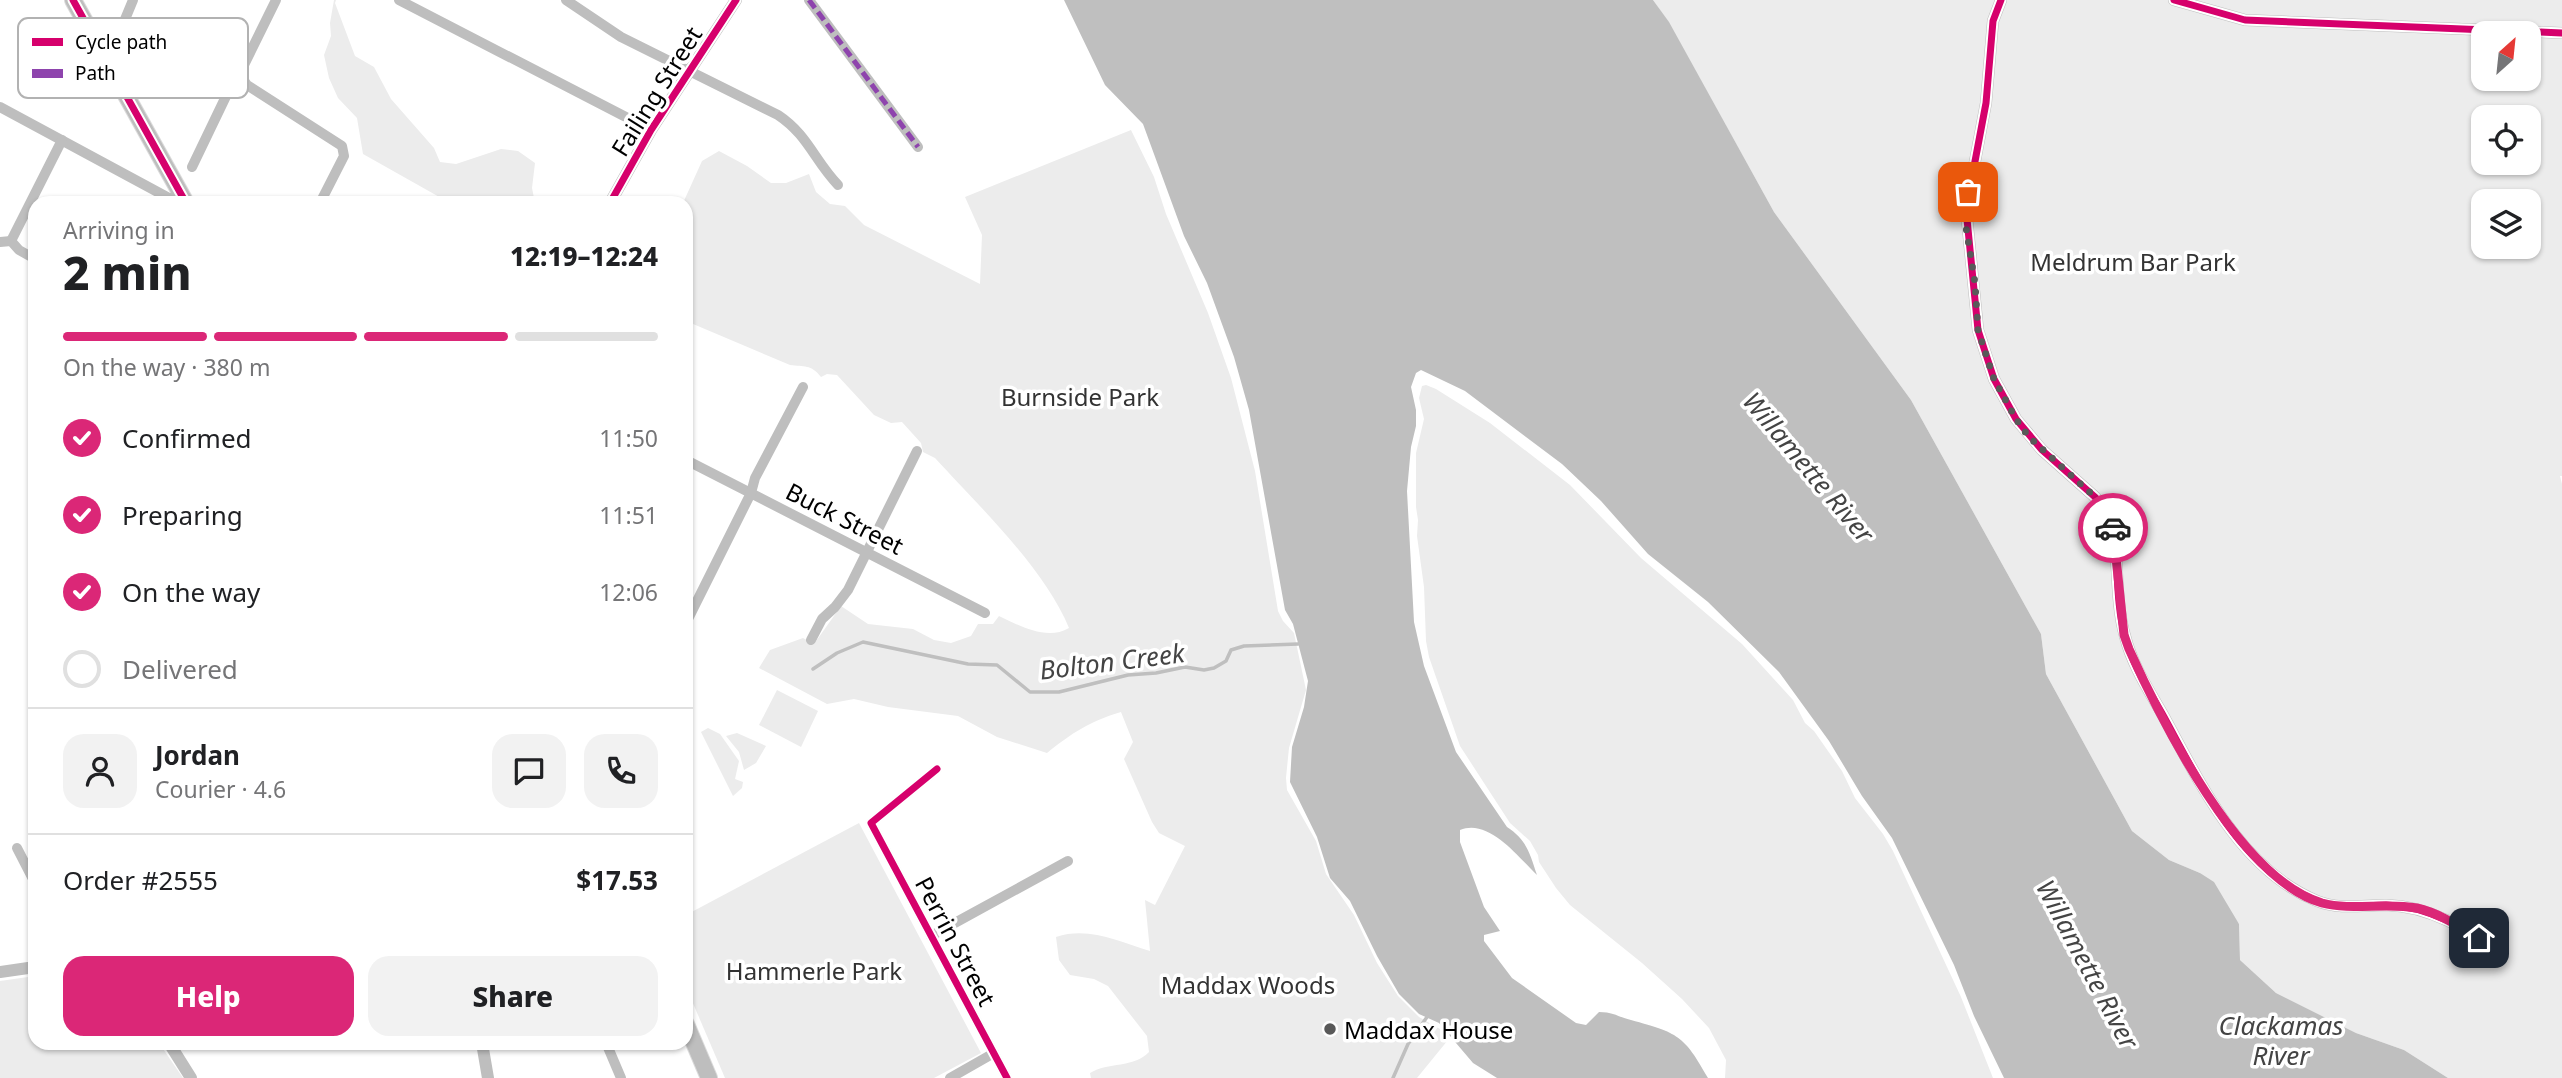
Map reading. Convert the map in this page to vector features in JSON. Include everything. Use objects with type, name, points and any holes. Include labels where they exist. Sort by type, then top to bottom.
[{"type":"main road","points":[[74,0],[84,18]]},
{"type":"main road","points":[[128,98],[182,196]]},
{"type":"main road","points":[[693,1040],[709,1078]]},
{"type":"street","points":[[126,18],[133,0]]},
{"type":"street","points":[[248,57],[276,0]]},
{"type":"street","points":[[399,0],[651,130]]},
{"type":"street","points":[[566,0],[621,37],[691,70],[794,125],[838,185]]},
{"type":"street","name":"Failing Street","points":[[615,196],[651,130],[736,0]]},
{"type":"street","points":[[809,0],[918,147]]},
{"type":"street","points":[[2001,0],[1993,21],[1986,103],[1966,209],[1978,330],[1994,379],[2016,419],[2042,450],[2095,497],[2108,516],[2114,531],[2124,635],[2147,686],[2217,811],[2243,845],[2277,877],[2319,902],[2340,907],[2387,905],[2418,908],[2456,925],[2502,953]]},
{"type":"street","points":[[2174,0],[2216,13],[2259,21],[2562,33]]},
{"type":"street","points":[[248,86],[342,146],[344,152],[323,196]]},
{"type":"street","points":[[192,167],[225,98]]},
{"type":"street","points":[[0,107],[165,196]]},
{"type":"street","points":[[30,196],[62,139]]},
{"type":"street","points":[[28,200],[5,242],[28,255]]},
{"type":"street","points":[[693,609],[751,493],[756,475],[803,387]]},
{"type":"street","points":[[811,640],[822,619],[848,590],[917,452]]},
{"type":"street","name":"Buck Street","points":[[693,464],[985,613]]},
{"type":"street","name":"Perrin Street","points":[[937,769],[871,823],[1007,1078]]},
{"type":"street","points":[[17,848],[28,869]]},
{"type":"street","points":[[931,936],[1068,861]]},
{"type":"street","points":[[0,972],[28,968]]},
{"type":"street","points":[[173,1050],[191,1078]]},
{"type":"street","points":[[483,1050],[488,1078]]},
{"type":"street","points":[[609,1050],[621,1078]]},
{"type":"street","points":[[950,1078],[994,1053]]},
{"type":"green space","points":[[336,0],[355,56],[374,67],[391,99],[434,148],[440,162],[456,164],[501,149],[518,151],[535,163],[534,196],[438,196],[363,154],[357,118],[338,98],[329,78],[324,55],[331,36],[330,23]]},
{"type":"green space","name":"Meldrum Bar Park","points":[[1653,0],[2562,0],[2562,1078],[2448,1078],[2404,1050],[2356,1033],[2276,993],[2240,960],[2239,924],[2200,873],[2169,860],[2132,831],[2046,674],[2041,634],[1911,400],[1774,212],[1669,23]]},
{"type":"green space","name":"Burnside Park","points":[[1131,130],[1154,177],[1231,378],[1255,471],[1278,611],[1294,633],[1306,690],[1289,748],[1287,790],[1316,841],[1326,874],[1354,915],[1377,963],[1398,996],[1419,1017],[1440,1029],[1448,1040],[1417,1078],[1091,1078],[1090,1073],[1097,1070],[1143,1057],[1149,1052],[1147,1036],[1108,986],[1094,979],[1070,975],[1059,960],[1056,937],[1092,934],[1150,951],[1145,900],[1155,905],[1185,846],[1159,833],[1152,822],[1124,759],[1133,742],[1121,712],[1082,728],[1047,753],[997,737],[958,716],[888,707],[854,699],[827,704],[759,668],[770,650],[803,638],[814,644],[841,606],[868,624],[913,629],[934,640],[951,643],[971,636],[978,624],[993,624],[999,616],[1043,633],[1061,632],[1069,628],[1044,583],[1027,561],[935,458],[923,452],[921,443],[902,422],[891,423],[874,415],[837,375],[827,374],[821,377],[810,368],[790,365],[693,324],[693,196],[686,196],[702,161],[719,151],[771,183],[786,183],[809,174],[816,192],[830,204],[845,206],[864,225],[980,284],[982,235],[965,197]]},
{"type":"green space","points":[[1426,385],[1490,423],[1570,485],[1641,558],[1742,644],[1793,700],[1805,723],[1814,731],[1842,771],[1855,798],[1893,851],[1961,997],[1993,1078],[1725,1078],[1726,1060],[1709,1028],[1682,999],[1570,905],[1556,888],[1539,862],[1530,841],[1510,823],[1460,746],[1429,657],[1416,507],[1416,453],[1424,419],[1419,398],[1422,386]]},
{"type":"green space","points":[[777,690],[818,711],[801,747],[759,725]]},
{"type":"green space","points":[[708,728],[720,734],[739,761],[735,779],[743,782],[742,788],[733,796],[701,732]]},
{"type":"green space","points":[[737,733],[766,746],[756,763],[744,770],[739,752],[726,736]]},
{"type":"green space","name":"Hammerle Park","points":[[859,823],[981,1053],[934,1078],[725,1078],[693,1003],[693,911]]},
{"type":"green space","points":[[28,977],[28,1050],[164,1050],[183,1078],[0,1078],[0,981]]},
{"type":"water","points":[[1064,0],[1653,0],[1669,22],[1774,212],[1911,400],[2041,634],[2046,674],[2132,831],[2169,860],[2214,882],[2239,924],[2240,960],[2276,993],[2356,1033],[2404,1050],[2448,1078],[2004,1078],[1974,1016],[1954,965],[1892,838],[1862,796],[1829,741],[1779,672],[1708,602],[1648,554],[1601,501],[1562,464],[1465,391],[1421,370],[1416,373],[1411,387],[1416,426],[1407,491],[1414,622],[1424,666],[1456,752],[1507,827],[1523,842],[1537,875],[1492,834],[1482,829],[1460,830],[1460,842],[1484,907],[1500,931],[1484,935],[1484,941],[1512,978],[1576,1023],[1586,1025],[1599,1012],[1604,1012],[1670,1033],[1685,1044],[1708,1078],[1497,1078],[1473,1063],[1439,1023],[1419,1014],[1399,994],[1350,901],[1330,878],[1317,837],[1290,782],[1292,747],[1304,707],[1308,681],[1293,624],[1285,610],[1249,410],[1234,357],[1207,283],[1184,236],[1143,124],[1105,85]]},
{"type":"waterway","name":"Bolton Creek","points":[[813,669],[837,653],[863,642],[968,664],[997,665],[1030,692],[1059,692],[1128,675],[1185,667],[1204,670],[1214,668],[1226,661],[1231,650],[1244,646],[1298,644]]},
{"type":"waterway","points":[[1393,1078],[1408,1044],[1427,1017]]},
{"type":"marked path","points":[[809,0],[918,147]]},
{"type":"cycle path","points":[[73,0],[83,18]]},
{"type":"cycle path","points":[[614,196],[651,130],[736,0]]},
{"type":"cycle path","points":[[2001,0],[1993,21],[1986,103],[1966,209],[1978,330],[1994,379],[2016,419],[2042,450],[2104,508],[2114,531],[2122,624],[2128,647],[2142,678],[2209,797],[2226,823],[2266,869],[2290,887],[2325,904],[2402,906],[2433,914],[2502,953]]},
{"type":"cycle path","points":[[2174,0],[2245,20],[2562,33]]},
{"type":"cycle path","points":[[128,98],[182,196]]},
{"type":"cycle path","points":[[937,769],[871,823],[1007,1078]]},
{"type":"way so far","points":[[1968,192],[1966,227],[1975,283],[1978,330],[1994,379],[2029,437],[2095,497],[2104,508],[2113,528]]},
{"type":"place","name":"Maddax House","points":[[1330,1029]]},
{"type":"route","points":[[2113,528],[2124,635],[2129,649],[2217,811],[2243,845],[2277,877],[2319,902],[2340,907],[2387,905],[2418,908],[2479,938]]},
{"type":"water label","name":"Willamette River","points":[[1809,467]]},
{"type":"water label","name":"Willamette River","points":[[2088,964]]},
{"type":"water label","name":"Clackamas River","points":[[2281,1040]]},
{"type":"park label","name":"Maddax Woods","points":[[1248,984]]}]
